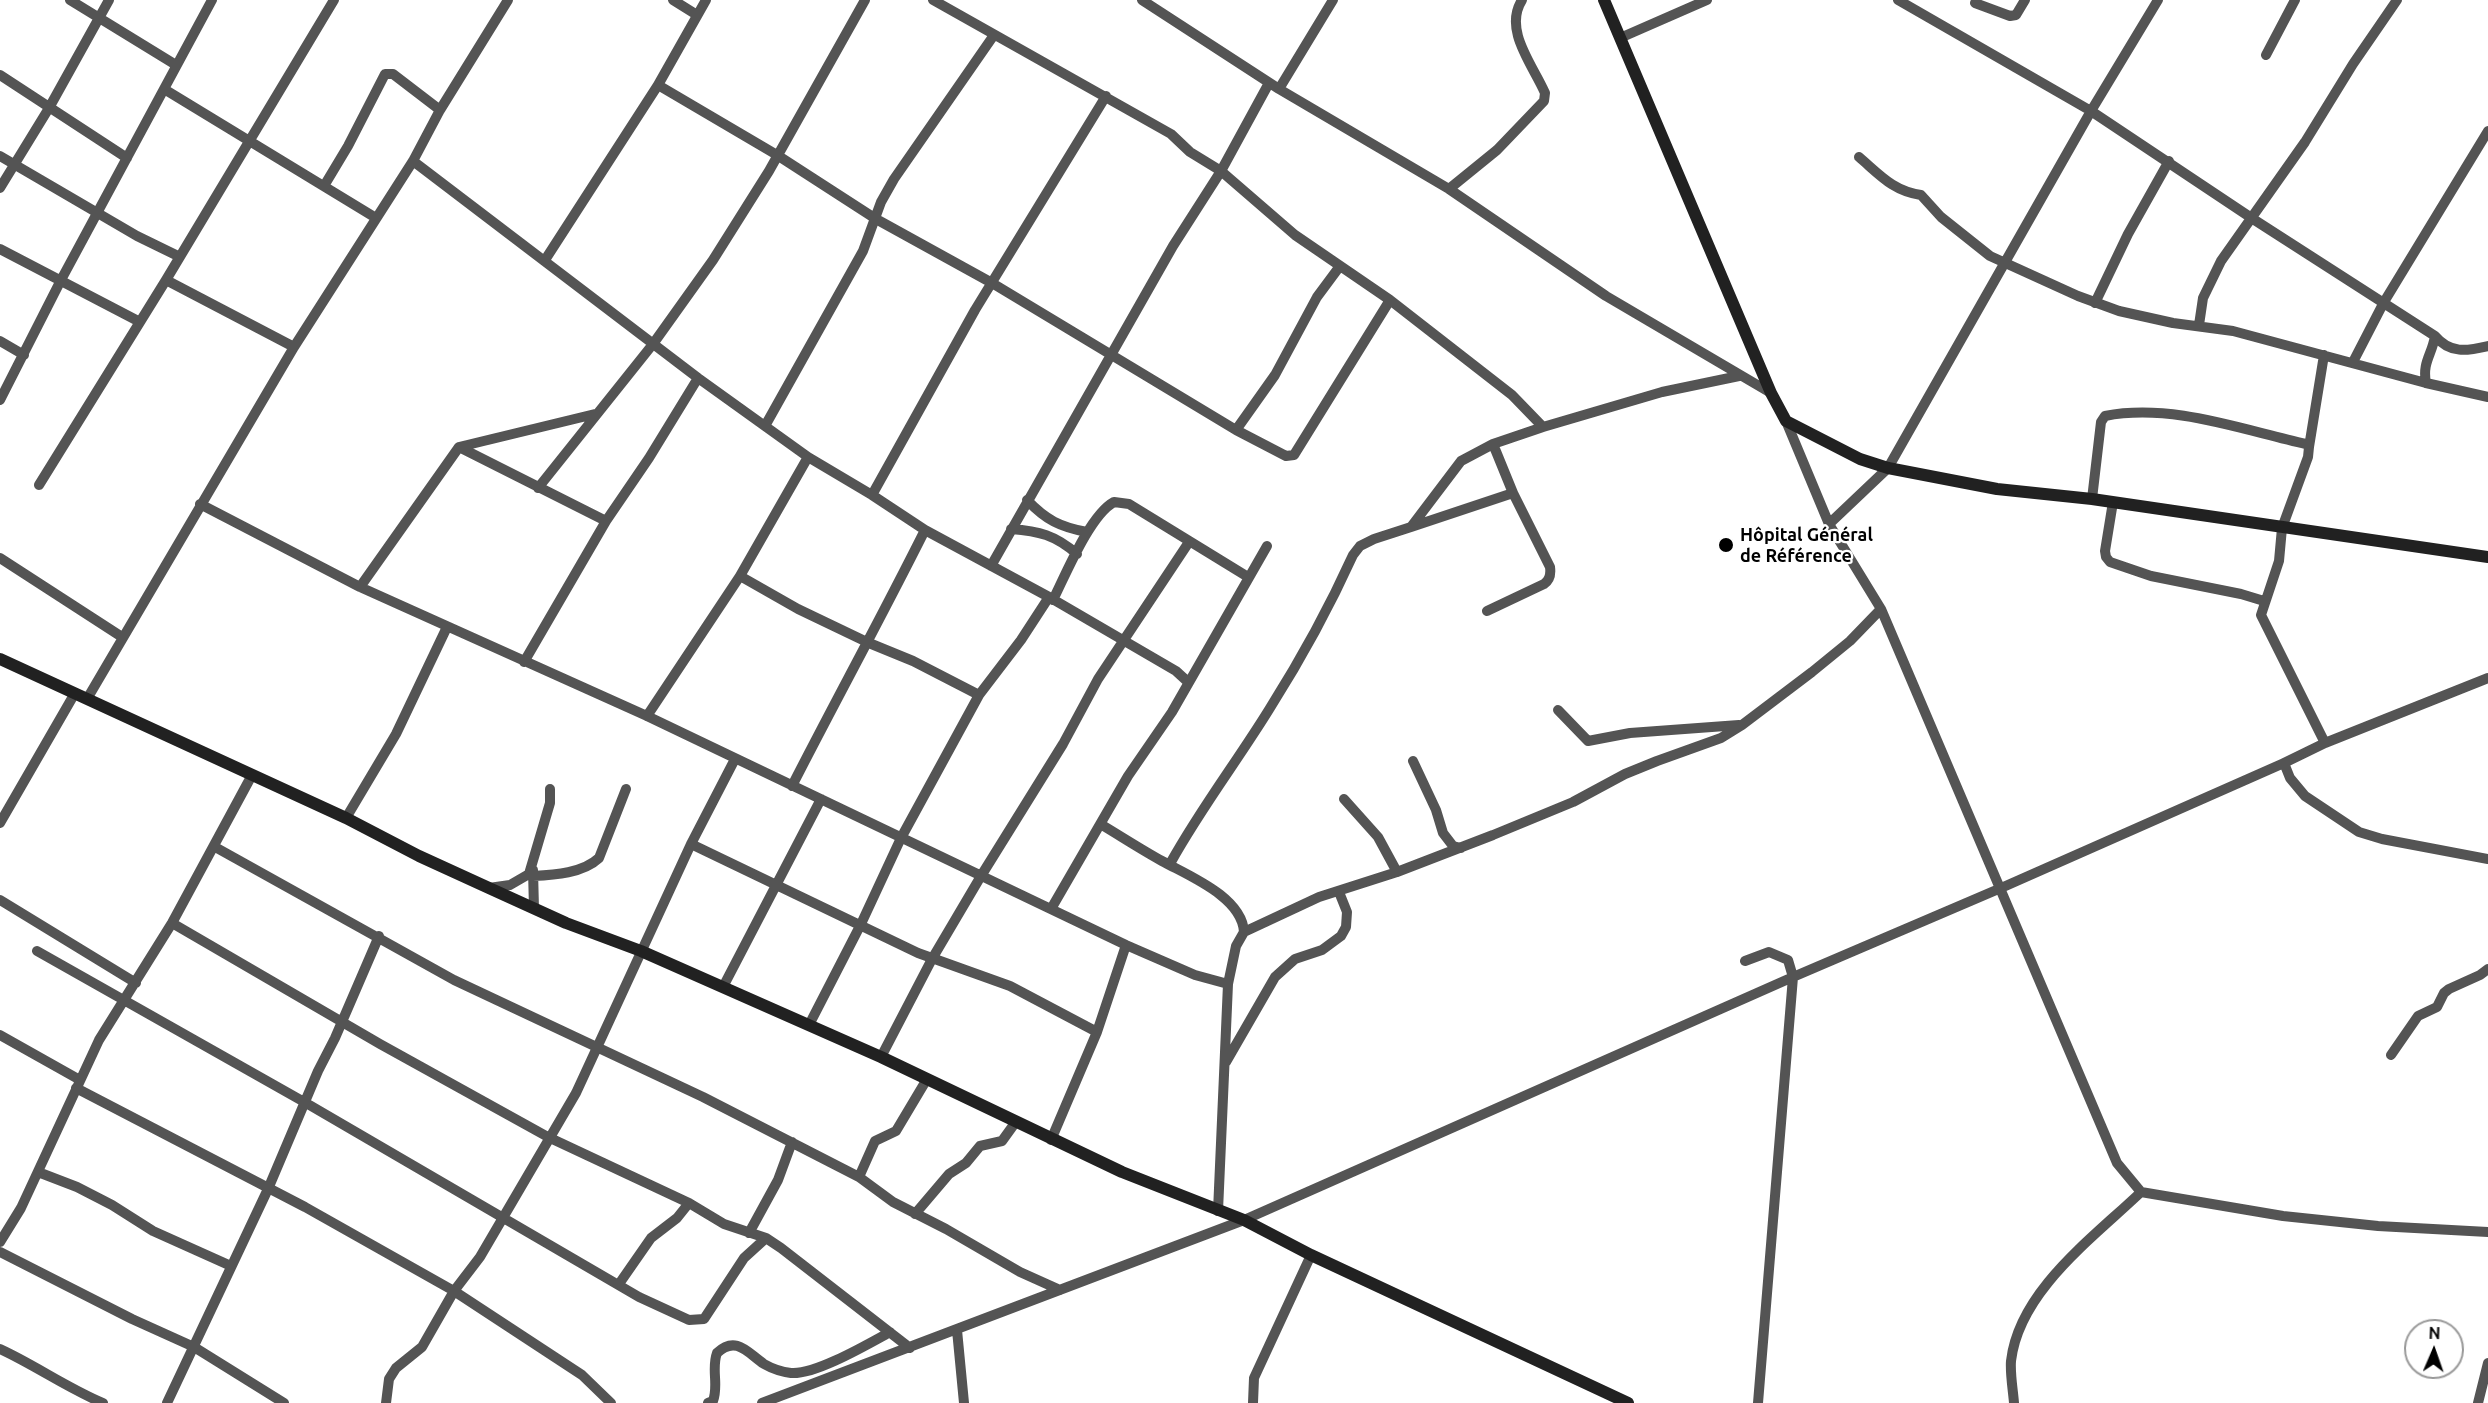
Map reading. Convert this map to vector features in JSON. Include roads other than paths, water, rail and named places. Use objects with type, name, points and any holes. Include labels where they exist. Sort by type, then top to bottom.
[{"type":"main road","points":[[1604,0],[1771,393],[1786,421],[1860,459],[1888,468],[1997,489],[2092,499],[2488,556]]},
{"type":"main road","points":[[0,659],[346,818],[419,856],[534,909],[641,951],[881,1057],[1122,1172],[1244,1220],[1311,1255],[1628,1403]]},
{"type":"street","points":[[70,0],[176,65]]},
{"type":"street","points":[[0,188],[49,108],[109,0]]},
{"type":"street","points":[[0,400],[61,280],[212,0]]},
{"type":"street","points":[[39,486],[334,0]]},
{"type":"street","points":[[87,699],[294,347],[412,160],[508,0]]},
{"type":"street","points":[[673,0],[697,15]]},
{"type":"street","points":[[545,260],[658,85],[706,0]]},
{"type":"street","points":[[538,488],[653,344],[713,260],[777,155],[865,0]]},
{"type":"street","points":[[933,0],[1171,134],[1190,152],[1221,171],[1294,235],[1390,300],[1512,395],[1543,426]]},
{"type":"street","points":[[1142,0],[1274,86],[1449,189],[1606,296],[1771,393]]},
{"type":"street","points":[[991,566],[1173,246],[1274,86],[1333,0]]},
{"type":"street","points":[[1449,189],[1497,150],[1544,101],[1542,87],[1517,33],[1515,10],[1522,0]]},
{"type":"street","points":[[1620,38],[1707,0]]},
{"type":"street","points":[[1898,0],[2091,111],[2253,219],[2384,302],[2435,336],[2441,343],[2456,350],[2467,351],[2488,346]]},
{"type":"street","points":[[1975,3],[2010,16],[2016,15],[2025,0]]},
{"type":"street","points":[[1829,524],[1888,468],[2091,111],[2157,0]]},
{"type":"street","points":[[2266,56],[2295,0]]},
{"type":"street","points":[[2199,325],[2203,298],[2221,261],[2253,219],[2305,142],[2353,64],[2397,0]]},
{"type":"street","points":[[765,426],[864,251],[881,202],[894,179],[993,35]]},
{"type":"street","points":[[324,186],[348,146],[385,74],[393,74],[440,110]]},
{"type":"street","points":[[0,75],[127,158]]},
{"type":"street","points":[[658,85],[777,155],[876,219],[992,283],[1236,430],[1286,456],[1294,455],[1390,300]]},
{"type":"street","points":[[164,89],[376,218]]},
{"type":"street","points":[[872,495],[992,283],[1106,96]]},
{"type":"street","points":[[2353,362],[2384,302],[2488,131]]},
{"type":"street","points":[[0,156],[98,214],[178,256]]},
{"type":"street","points":[[1859,157],[1899,190],[1922,195],[1941,217],[1990,256],[2095,303],[2149,319],[2233,330],[2426,383],[2488,397]]},
{"type":"street","points":[[412,160],[698,378],[808,457],[925,530],[1176,671],[1188,682]]},
{"type":"street","points":[[2095,303],[2128,234],[2169,161]]},
{"type":"street","points":[[0,249],[140,322]]},
{"type":"street","points":[[1236,430],[1275,375],[1317,297],[1340,266]]},
{"type":"street","points":[[166,280],[294,347]]},
{"type":"street","points":[[2426,383],[2424,366],[2433,347],[2435,336]]},
{"type":"street","points":[[0,341],[24,355]]},
{"type":"street","points":[[2324,355],[2309,447],[2282,528],[2279,561],[2261,615],[2265,628],[2325,743]]},
{"type":"street","points":[[1411,527],[1461,461],[1493,444],[1543,426],[1662,392],[1739,376]]},
{"type":"street","points":[[524,662],[606,521],[649,458],[698,378]]},
{"type":"street","points":[[2092,499],[2101,422],[2105,416],[2130,413],[2159,414],[2210,421],[2306,444],[2309,447]]},
{"type":"street","points":[[360,587],[459,447],[595,414]]},
{"type":"street","points":[[1786,421],[1829,524],[1881,609],[2116,1163],[2141,1192],[2283,1216],[2378,1226],[2488,1232]]},
{"type":"street","points":[[1487,611],[1544,584],[1548,581],[1551,572],[1513,493],[1493,444]]},
{"type":"street","points":[[459,447],[606,521]]},
{"type":"street","points":[[647,716],[740,576],[808,457]]},
{"type":"street","points":[[1168,863],[1271,707],[1303,654],[1353,555],[1360,546],[1374,539],[1513,493]]},
{"type":"street","points":[[1027,500],[1043,517],[1068,529],[1087,532]]},
{"type":"street","points":[[809,1025],[861,924],[901,838],[979,695],[1051,599],[1087,532],[1105,509],[1114,502],[1129,504],[1248,577]]},
{"type":"street","points":[[2113,502],[2105,551],[2110,562],[2151,576],[2241,594],[2264,602]]},
{"type":"street","points":[[200,504],[360,587],[647,716],[1126,945],[1195,975],[1228,984]]},
{"type":"street","points":[[1011,529],[1039,531],[1064,543],[1077,554]]},
{"type":"street","points":[[792,786],[869,644],[925,530]]},
{"type":"street","points":[[881,1057],[932,959],[1063,744],[1098,679],[1189,542]]},
{"type":"street","points":[[1051,909],[1102,825],[1128,776],[1172,712],[1267,546]]},
{"type":"street","points":[[0,558],[122,637]]},
{"type":"street","points":[[740,576],[798,609],[869,644],[913,661],[979,695]]},
{"type":"street","points":[[1244,932],[1319,897],[1397,872],[1461,848],[1574,802],[1625,774],[1657,760],[1721,738],[1742,725],[1850,641],[1881,609]]},
{"type":"street","points":[[346,818],[396,734],[447,627]]},
{"type":"street","points":[[762,1403],[1244,1220],[1793,976],[2284,764],[2325,743],[2488,678]]},
{"type":"street","points":[[0,823],[75,693]]},
{"type":"street","points":[[1558,710],[1588,741],[1630,733],[1742,725]]},
{"type":"street","points":[[386,1403],[389,1378],[396,1368],[422,1347],[454,1291],[480,1257],[548,1137],[576,1093],[691,844],[735,759]]},
{"type":"street","points":[[1413,761],[1437,810],[1443,833],[1453,846],[1461,848]]},
{"type":"street","points":[[2284,764],[2290,778],[2305,796],[2359,832],[2382,839],[2488,859]]},
{"type":"street","points":[[0,1242],[21,1208],[78,1084],[111,1019],[172,923],[252,776]]},
{"type":"street","points":[[489,888],[501,887],[529,874],[552,797],[550,789]]},
{"type":"street","points":[[533,876],[561,873],[590,866],[599,858],[626,789]]},
{"type":"street","points":[[723,987],[821,799]]},
{"type":"street","points":[[1344,799],[1378,837],[1397,872]]},
{"type":"street","points":[[1102,825],[1197,879],[1230,903],[1244,921],[1244,932],[1236,946],[1228,984],[1218,1210]]},
{"type":"street","points":[[691,844],[932,959],[1011,986],[1097,1032]]},
{"type":"street","points":[[215,847],[379,936],[454,980],[703,1097],[792,1142],[859,1177],[893,1202],[1020,1272],[1060,1290]]},
{"type":"street","points":[[533,864],[534,909]]},
{"type":"street","points":[[1225,1065],[1275,977],[1295,959],[1322,950],[1341,936],[1346,927],[1347,912],[1339,892]]},
{"type":"street","points":[[0,900],[136,983]]},
{"type":"street","points":[[172,923],[444,1081],[548,1137],[689,1203],[724,1224],[766,1238],[910,1348]]},
{"type":"street","points":[[167,1403],[268,1189],[379,936]]},
{"type":"street","points":[[1051,1140],[1097,1032],[1126,945]]},
{"type":"street","points":[[37,951],[306,1103],[639,1297],[685,1318],[700,1321],[704,1319],[744,1258],[766,1238]]},
{"type":"street","points":[[1745,961],[1769,952],[1788,960],[1793,976],[1758,1403]]},
{"type":"street","points":[[2391,1055],[2418,1016],[2437,1007],[2444,993],[2449,989],[2488,969]]},
{"type":"street","points":[[0,1035],[78,1084],[454,1291],[582,1375],[611,1403]]},
{"type":"street","points":[[859,1177],[875,1141],[896,1131],[927,1079]]},
{"type":"street","points":[[915,1214],[950,1174],[966,1163],[980,1146],[1002,1141],[1016,1123]]},
{"type":"street","points":[[749,1233],[778,1180],[792,1142]]},
{"type":"street","points":[[38,1172],[112,1205],[153,1232],[231,1266]]},
{"type":"street","points":[[2014,1403],[2011,1362],[2019,1330],[2039,1291],[2141,1192]]},
{"type":"street","points":[[619,1284],[651,1238],[677,1218],[689,1203]]},
{"type":"street","points":[[0,1252],[132,1319],[194,1347],[284,1403]]},
{"type":"street","points":[[1253,1403],[1254,1378],[1311,1255]]},
{"type":"street","points":[[957,1330],[964,1403]]},
{"type":"street","points":[[708,1403],[713,1401],[716,1394],[714,1367],[717,1353],[730,1344],[741,1345],[766,1365],[792,1373],[846,1356],[890,1332]]},
{"type":"street","points":[[0,1349],[103,1403]]},
{"type":"street","points":[[2478,1403],[2488,1363]]},
{"type":"place","name":"Hôpital Général de Référence","points":[[1726,545]]}]
